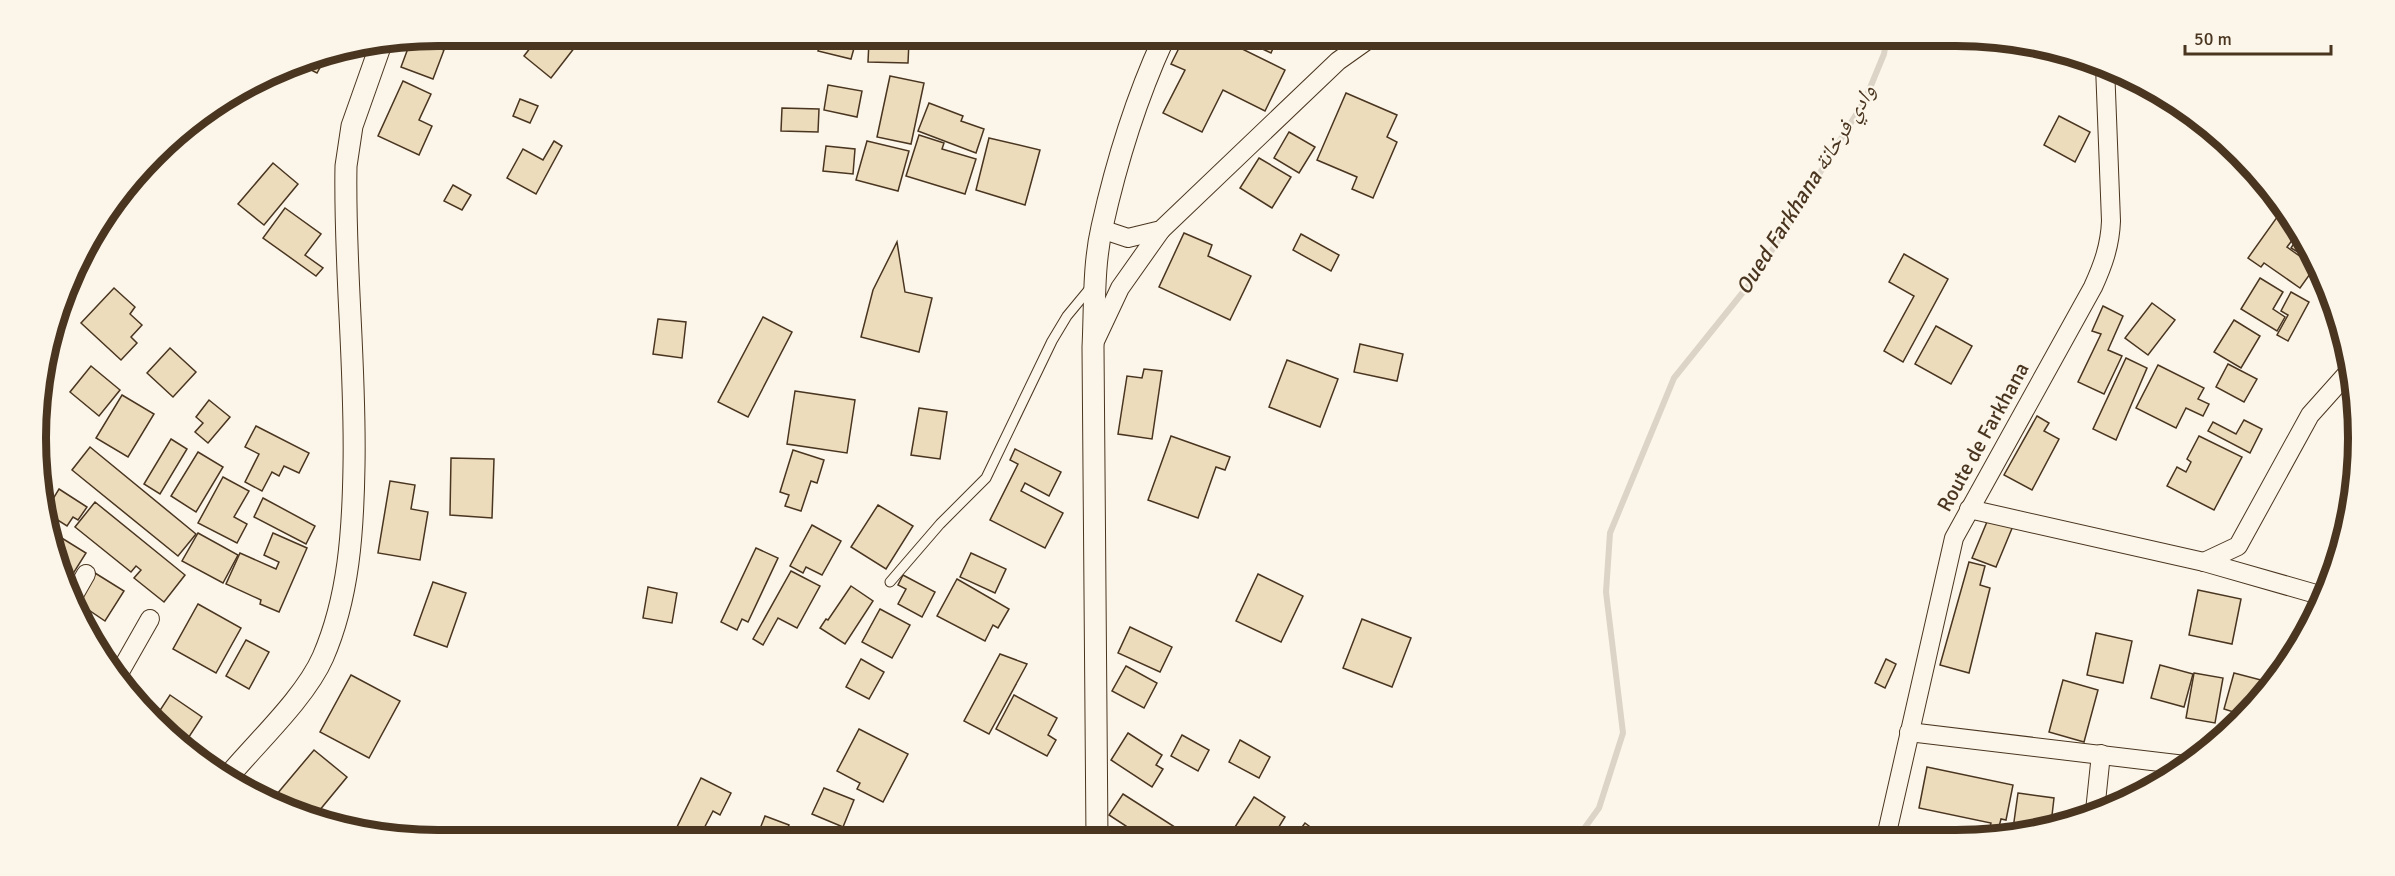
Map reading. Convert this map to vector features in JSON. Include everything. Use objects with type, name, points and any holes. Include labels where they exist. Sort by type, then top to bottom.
[{"type":"street","points":[[1097,830],[1093,347],[1096,280],[1101,229],[1133,118],[1161,46]]},
{"type":"street","points":[[1093,347],[1120,288],[1161,230],[1338,61],[1360,46]]},
{"type":"street","points":[[233,771],[303,689],[322,659],[336,624],[348,572],[355,439],[345,166],[352,126],[378,51]]},
{"type":"street","name":"Route de Farkhana","points":[[1888,830],[1953,538],[2094,287],[2104,262],[2110,241],[2111,221],[2105,75]]},
{"type":"street","points":[[1101,229],[1128,238],[1161,230]]},
{"type":"street","points":[[2204,562],[2238,546],[2310,415],[2343,378]]},
{"type":"street","points":[[1969,509],[2204,562],[2316,594]]},
{"type":"street","points":[[77,590],[86,574]]},
{"type":"street","points":[[122,669],[150,620]]},
{"type":"street","points":[[1909,732],[2175,764]]},
{"type":"street","points":[[2096,804],[2101,754]]},
{"type":"lane","points":[[890,582],[940,524],[986,478],[1052,341],[1067,316],[1096,280]]},
{"type":"building","points":[[434,46],[444,50],[433,79],[401,67],[408,47]]},
{"type":"building","points":[[532,46],[575,47],[551,78],[524,56]]},
{"type":"building","points":[[820,46],[855,46],[851,59],[818,51]]},
{"type":"building","points":[[869,46],[909,46],[908,63],[868,62]]},
{"type":"building","points":[[1180,46],[1236,46],[1285,70],[1265,111],[1223,90],[1202,132],[1163,113],[1185,70],[1171,64]]},
{"type":"building","points":[[1256,46],[1274,46],[1271,53]]},
{"type":"building","points":[[322,64],[317,73],[308,68]]},
{"type":"building","points":[[890,76],[924,83],[911,144],[877,137]]},
{"type":"building","points":[[403,81],[431,94],[419,120],[432,126],[419,155],[378,136]]},
{"type":"building","points":[[828,85],[862,91],[857,117],[824,110]]},
{"type":"building","points":[[1346,93],[1397,115],[1387,137],[1397,142],[1373,198],[1352,189],[1357,177],[1317,160]]},
{"type":"building","points":[[520,99],[538,106],[530,123],[513,116]]},
{"type":"building","points":[[929,103],[963,116],[961,121],[984,129],[976,153],[918,131]]},
{"type":"building","points":[[782,108],[819,109],[818,132],[781,131]]},
{"type":"building","points":[[2059,116],[2090,132],[2075,162],[2044,145]]},
{"type":"building","points":[[1289,132],[1315,147],[1299,173],[1274,158]]},
{"type":"building","points":[[919,135],[944,143],[942,149],[976,159],[965,194],[906,176]]},
{"type":"building","points":[[989,138],[1040,150],[1025,205],[976,190]]},
{"type":"building","points":[[554,141],[562,146],[536,194],[507,178],[523,149],[543,160]]},
{"type":"building","points":[[867,141],[909,151],[898,191],[856,180]]},
{"type":"building","points":[[826,146],[855,149],[853,174],[823,171]]},
{"type":"building","points":[[1259,158],[1291,177],[1272,208],[1240,188]]},
{"type":"building","points":[[273,163],[298,184],[264,225],[238,204]]},
{"type":"building","points":[[453,185],[471,195],[462,210],[444,201]]},
{"type":"building","points":[[285,208],[321,234],[305,255],[323,268],[316,276],[263,238]]},
{"type":"building","points":[[2279,215],[2294,238],[2287,247],[2306,260],[2311,272],[2300,288],[2264,263],[2261,267],[2248,258]]},
{"type":"building","points":[[1184,233],[1212,245],[1208,256],[1251,276],[1230,320],[1159,287]]},
{"type":"building","points":[[1301,234],[1339,255],[1331,271],[1293,250]]},
{"type":"building","points":[[2295,241],[2303,255],[2291,248]]},
{"type":"building","points":[[897,242],[905,292],[932,298],[919,352],[861,337],[873,290]]},
{"type":"building","points":[[1904,254],[1948,279],[1903,362],[1884,351],[1914,296],[1889,282]]},
{"type":"building","points":[[2260,278],[2283,292],[2273,309],[2285,317],[2277,331],[2241,309]]},
{"type":"building","points":[[114,288],[135,307],[130,314],[142,325],[131,337],[137,343],[121,360],[81,323]]},
{"type":"building","points":[[2291,292],[2309,302],[2288,341],[2277,335],[2288,315],[2281,311]]},
{"type":"building","points":[[2152,303],[2175,320],[2148,355],[2125,338]]},
{"type":"building","points":[[2103,306],[2123,316],[2108,350],[2122,356],[2104,394],[2078,382],[2101,334],[2092,331]]},
{"type":"building","points":[[763,317],[792,332],[748,417],[718,402]]},
{"type":"building","points":[[658,319],[686,322],[682,358],[653,354]]},
{"type":"building","points":[[2234,320],[2260,336],[2241,368],[2214,352]]},
{"type":"building","points":[[1936,326],[1972,346],[1951,384],[1915,364]]},
{"type":"building","points":[[1360,344],[1403,354],[1397,381],[1354,372]]},
{"type":"building","points":[[170,348],[196,372],[173,397],[147,373]]},
{"type":"building","points":[[2126,358],[2147,368],[2116,440],[2093,429]]},
{"type":"building","points":[[1287,360],[1338,379],[1320,427],[1269,407]]},
{"type":"building","points":[[2228,364],[2257,379],[2244,402],[2216,387]]},
{"type":"building","points":[[2158,365],[2204,388],[2198,399],[2209,404],[2203,416],[2186,408],[2176,428],[2136,408]]},
{"type":"building","points":[[91,366],[120,390],[99,416],[70,392]]},
{"type":"building","points":[[1144,369],[1162,371],[1152,439],[1118,434],[1127,376],[1142,378]]},
{"type":"building","points":[[795,391],[855,400],[847,453],[787,444]]},
{"type":"building","points":[[122,395],[154,414],[128,457],[96,438]]},
{"type":"building","points":[[209,400],[230,417],[208,443],[195,432],[203,423],[196,417]]},
{"type":"building","points":[[919,408],[947,412],[940,459],[911,455]]},
{"type":"building","points":[[2037,416],[2049,423],[2044,431],[2059,439],[2032,490],[2004,475]]},
{"type":"building","points":[[2244,420],[2262,429],[2250,453],[2208,431],[2213,422],[2236,434]]},
{"type":"building","points":[[256,426],[309,453],[299,473],[284,466],[279,476],[272,472],[262,491],[245,482],[259,454],[245,447]]},
{"type":"building","points":[[1171,436],[1230,457],[1225,470],[1216,467],[1198,518],[1148,500]]},
{"type":"building","points":[[2199,436],[2242,457],[2214,510],[2167,486],[2177,467],[2186,472],[2191,462],[2187,459]]},
{"type":"building","points":[[171,439],[187,449],[160,494],[144,484]]},
{"type":"building","points":[[90,447],[196,534],[178,556],[72,470]]},
{"type":"building","points":[[1015,449],[1061,472],[1049,496],[1025,483],[1021,491],[1063,513],[1045,548],[990,520],[1018,464],[1010,460]]},
{"type":"building","points":[[793,450],[824,460],[817,483],[811,481],[801,511],[785,506],[789,495],[780,492]]},
{"type":"building","points":[[198,452],[223,467],[196,512],[171,496]]},
{"type":"building","points":[[451,458],[494,459],[492,518],[450,515]]},
{"type":"building","points":[[223,477],[249,491],[234,517],[247,524],[237,543],[198,523]]},
{"type":"building","points":[[390,481],[415,485],[411,509],[428,512],[420,560],[378,553]]},
{"type":"building","points":[[59,489],[87,507],[78,520],[73,517],[67,526],[55,518],[52,501]]},
{"type":"building","points":[[263,498],[315,526],[306,544],[254,517]]},
{"type":"building","points":[[95,502],[185,575],[164,602],[134,578],[141,570],[136,566],[131,572],[75,527]]},
{"type":"building","points":[[878,505],[913,526],[886,569],[851,547]]},
{"type":"building","points":[[1989,517],[2013,526],[1996,567],[1972,558]]},
{"type":"building","points":[[812,525],[841,541],[822,575],[806,567],[803,573],[790,566]]},
{"type":"building","points":[[198,533],[238,555],[223,583],[182,561]]},
{"type":"building","points":[[273,533],[307,548],[279,612],[260,604],[261,600],[226,584],[240,553],[276,569],[279,562],[264,555]]},
{"type":"building","points":[[59,537],[86,553],[72,576]]},
{"type":"building","points":[[756,548],[778,558],[748,622],[742,619],[737,630],[721,622]]},
{"type":"building","points":[[971,553],[1006,569],[995,593],[960,577]]},
{"type":"building","points":[[1969,562],[1985,566],[1980,585],[1990,588],[1969,673],[1940,665]]},
{"type":"building","points":[[791,571],[820,586],[797,628],[778,618],[763,645],[753,639]]},
{"type":"building","points":[[95,573],[124,591],[105,621],[85,608],[80,597]]},
{"type":"building","points":[[1258,574],[1303,596],[1281,642],[1236,621]]},
{"type":"building","points":[[903,575],[935,592],[922,617],[898,604],[906,589],[898,585]]},
{"type":"building","points":[[957,579],[1009,609],[998,628],[993,625],[985,641],[937,616]]},
{"type":"building","points":[[433,582],[466,593],[447,647],[414,635]]},
{"type":"building","points":[[851,586],[873,601],[845,644],[820,628]]},
{"type":"building","points":[[648,587],[677,593],[672,623],[643,618]]},
{"type":"building","points":[[2198,590],[2241,599],[2232,644],[2189,635]]},
{"type":"building","points":[[198,604],[241,628],[216,673],[173,649]]},
{"type":"building","points":[[880,609],[910,625],[892,658],[862,642]]},
{"type":"building","points":[[1362,619],[1411,638],[1392,687],[1343,668]]},
{"type":"building","points":[[1130,627],[1172,647],[1160,672],[1118,653]]},
{"type":"building","points":[[2096,633],[2132,641],[2123,683],[2087,675]]},
{"type":"building","points":[[246,640],[269,652],[249,689],[226,676]]},
{"type":"building","points":[[1000,654],[1027,664],[989,734],[964,721]]},
{"type":"building","points":[[861,659],[884,672],[869,699],[846,687]]},
{"type":"building","points":[[1886,659],[1896,664],[1885,688],[1875,683]]},
{"type":"building","points":[[2160,665],[2193,674],[2184,707],[2151,698]]},
{"type":"building","points":[[1126,666],[1157,683],[1144,708],[1112,691]]},
{"type":"building","points":[[2194,673],[2223,678],[2215,723],[2186,718]]},
{"type":"building","points":[[2234,673],[2261,680],[2259,686],[2236,713],[2224,709]]},
{"type":"building","points":[[351,675],[400,701],[369,758],[320,732]]},
{"type":"building","points":[[2063,680],[2098,690],[2084,742],[2049,732]]},
{"type":"building","points":[[170,695],[202,717],[188,739],[159,712]]},
{"type":"building","points":[[1014,695],[1057,718],[1048,735],[1056,740],[1047,756],[996,729]]},
{"type":"building","points":[[859,729],[908,754],[883,802],[857,789],[860,783],[837,771]]},
{"type":"building","points":[[1128,733],[1162,755],[1156,765],[1163,769],[1152,787],[1111,760]]},
{"type":"building","points":[[1182,735],[1209,750],[1198,771],[1171,756]]},
{"type":"building","points":[[1240,740],[1270,757],[1259,778],[1229,762]]},
{"type":"building","points":[[314,750],[347,777],[319,811],[277,794]]},
{"type":"building","points":[[1927,767],[2013,785],[2006,820],[2001,819],[1999,827],[1990,828],[1991,823],[1919,808]]},
{"type":"building","points":[[701,778],[731,793],[720,815],[713,811],[703,830],[683,830],[677,827]]},
{"type":"building","points":[[824,788],[854,800],[843,827],[812,814]]},
{"type":"building","points":[[2018,793],[2054,798],[2052,818],[2014,825]]},
{"type":"building","points":[[1123,794],[1179,830],[1123,830],[1126,826],[1109,815]]},
{"type":"building","points":[[1254,797],[1285,817],[1277,830],[1240,830],[1235,827]]},
{"type":"building","points":[[765,816],[789,825],[787,830],[760,830]]},
{"type":"building","points":[[1305,823],[1314,830],[1300,830]]},
{"type":"waterway","name":"Oued Farkhana وادي فرخانة","points":[[1583,830],[1599,808],[1623,733],[1606,592],[1610,533],[1674,378],[1756,276],[1865,100],[1885,46]]}]
